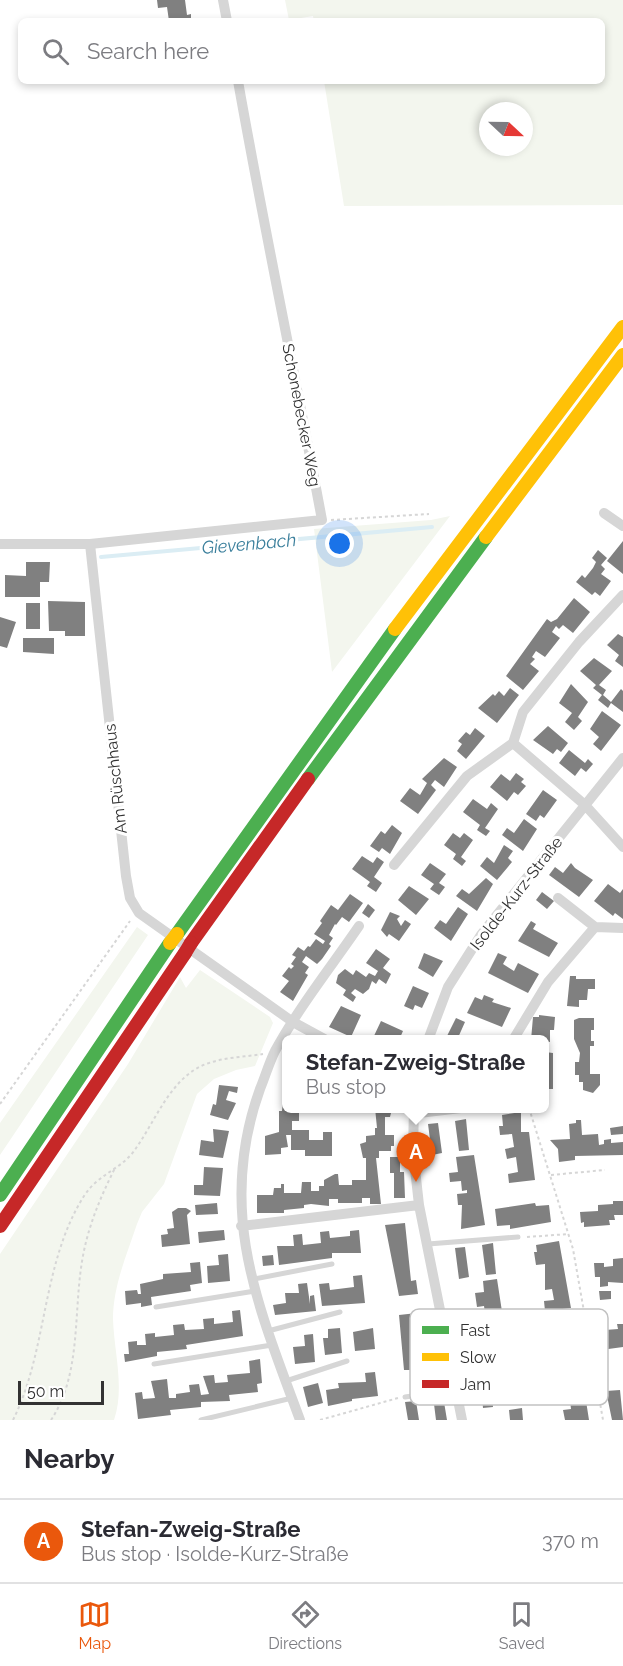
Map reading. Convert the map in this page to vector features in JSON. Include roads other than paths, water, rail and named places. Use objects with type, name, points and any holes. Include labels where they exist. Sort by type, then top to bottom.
[{"type":"highway","points":[[555,415],[577,370],[623,310]]},
{"type":"highway","points":[[3,1189],[174,939],[385,643],[623,327]]},
{"type":"highway","points":[[0,1226],[188,948],[395,658],[623,355]]},
{"type":"street","points":[[224,0],[227,18]]},
{"type":"street","name":"Schonebecker Weg","points":[[90,544],[322,520],[270,246],[254,177],[238,84]]},
{"type":"street","points":[[604,513],[623,526]]},
{"type":"street","points":[[0,544],[90,544]]},
{"type":"street","name":"Am Rüschhaus","points":[[90,544],[126,876],[133,907],[293,1022]]},
{"type":"street","points":[[394,865],[467,776],[513,743],[523,712],[579,642],[623,595]]},
{"type":"street","points":[[513,743],[585,805],[623,847]]},
{"type":"street","name":"Isolde-Kurz-Straße","points":[[430,1035],[448,987],[481,935],[623,758]]},
{"type":"street","points":[[558,898],[595,927],[623,928]]},
{"type":"street","points":[[285,1035],[359,926]]},
{"type":"street","points":[[516,1035],[548,982],[595,927]]},
{"type":"street","points":[[293,1022],[317,1035]]},
{"type":"street","points":[[282,1040],[274,1053],[251,1116],[242,1160],[241,1226],[255,1291],[300,1420]]},
{"type":"street","points":[[413,1113],[413,1151],[419,1205],[440,1309]]},
{"type":"street","points":[[241,1226],[419,1205]]},
{"type":"street","points":[[458,1405],[462,1420]]},
{"type":"lane","points":[[428,1244],[518,1237]]},
{"type":"lane","points":[[252,1280],[332,1264]]},
{"type":"lane","points":[[156,1306],[255,1291]]},
{"type":"lane","points":[[268,1331],[340,1312]]},
{"type":"lane","points":[[154,1364],[272,1345]]},
{"type":"lane","points":[[286,1381],[347,1361]]},
{"type":"lane","points":[[405,1397],[410,1396]]},
{"type":"lane","points":[[201,1420],[292,1398]]},
{"type":"waterway","name":"Gievenbach","points":[[101,557],[432,527]]},
{"type":"place","name":"Stefan-Zweig-Straße","points":[[416,1182]]}]
